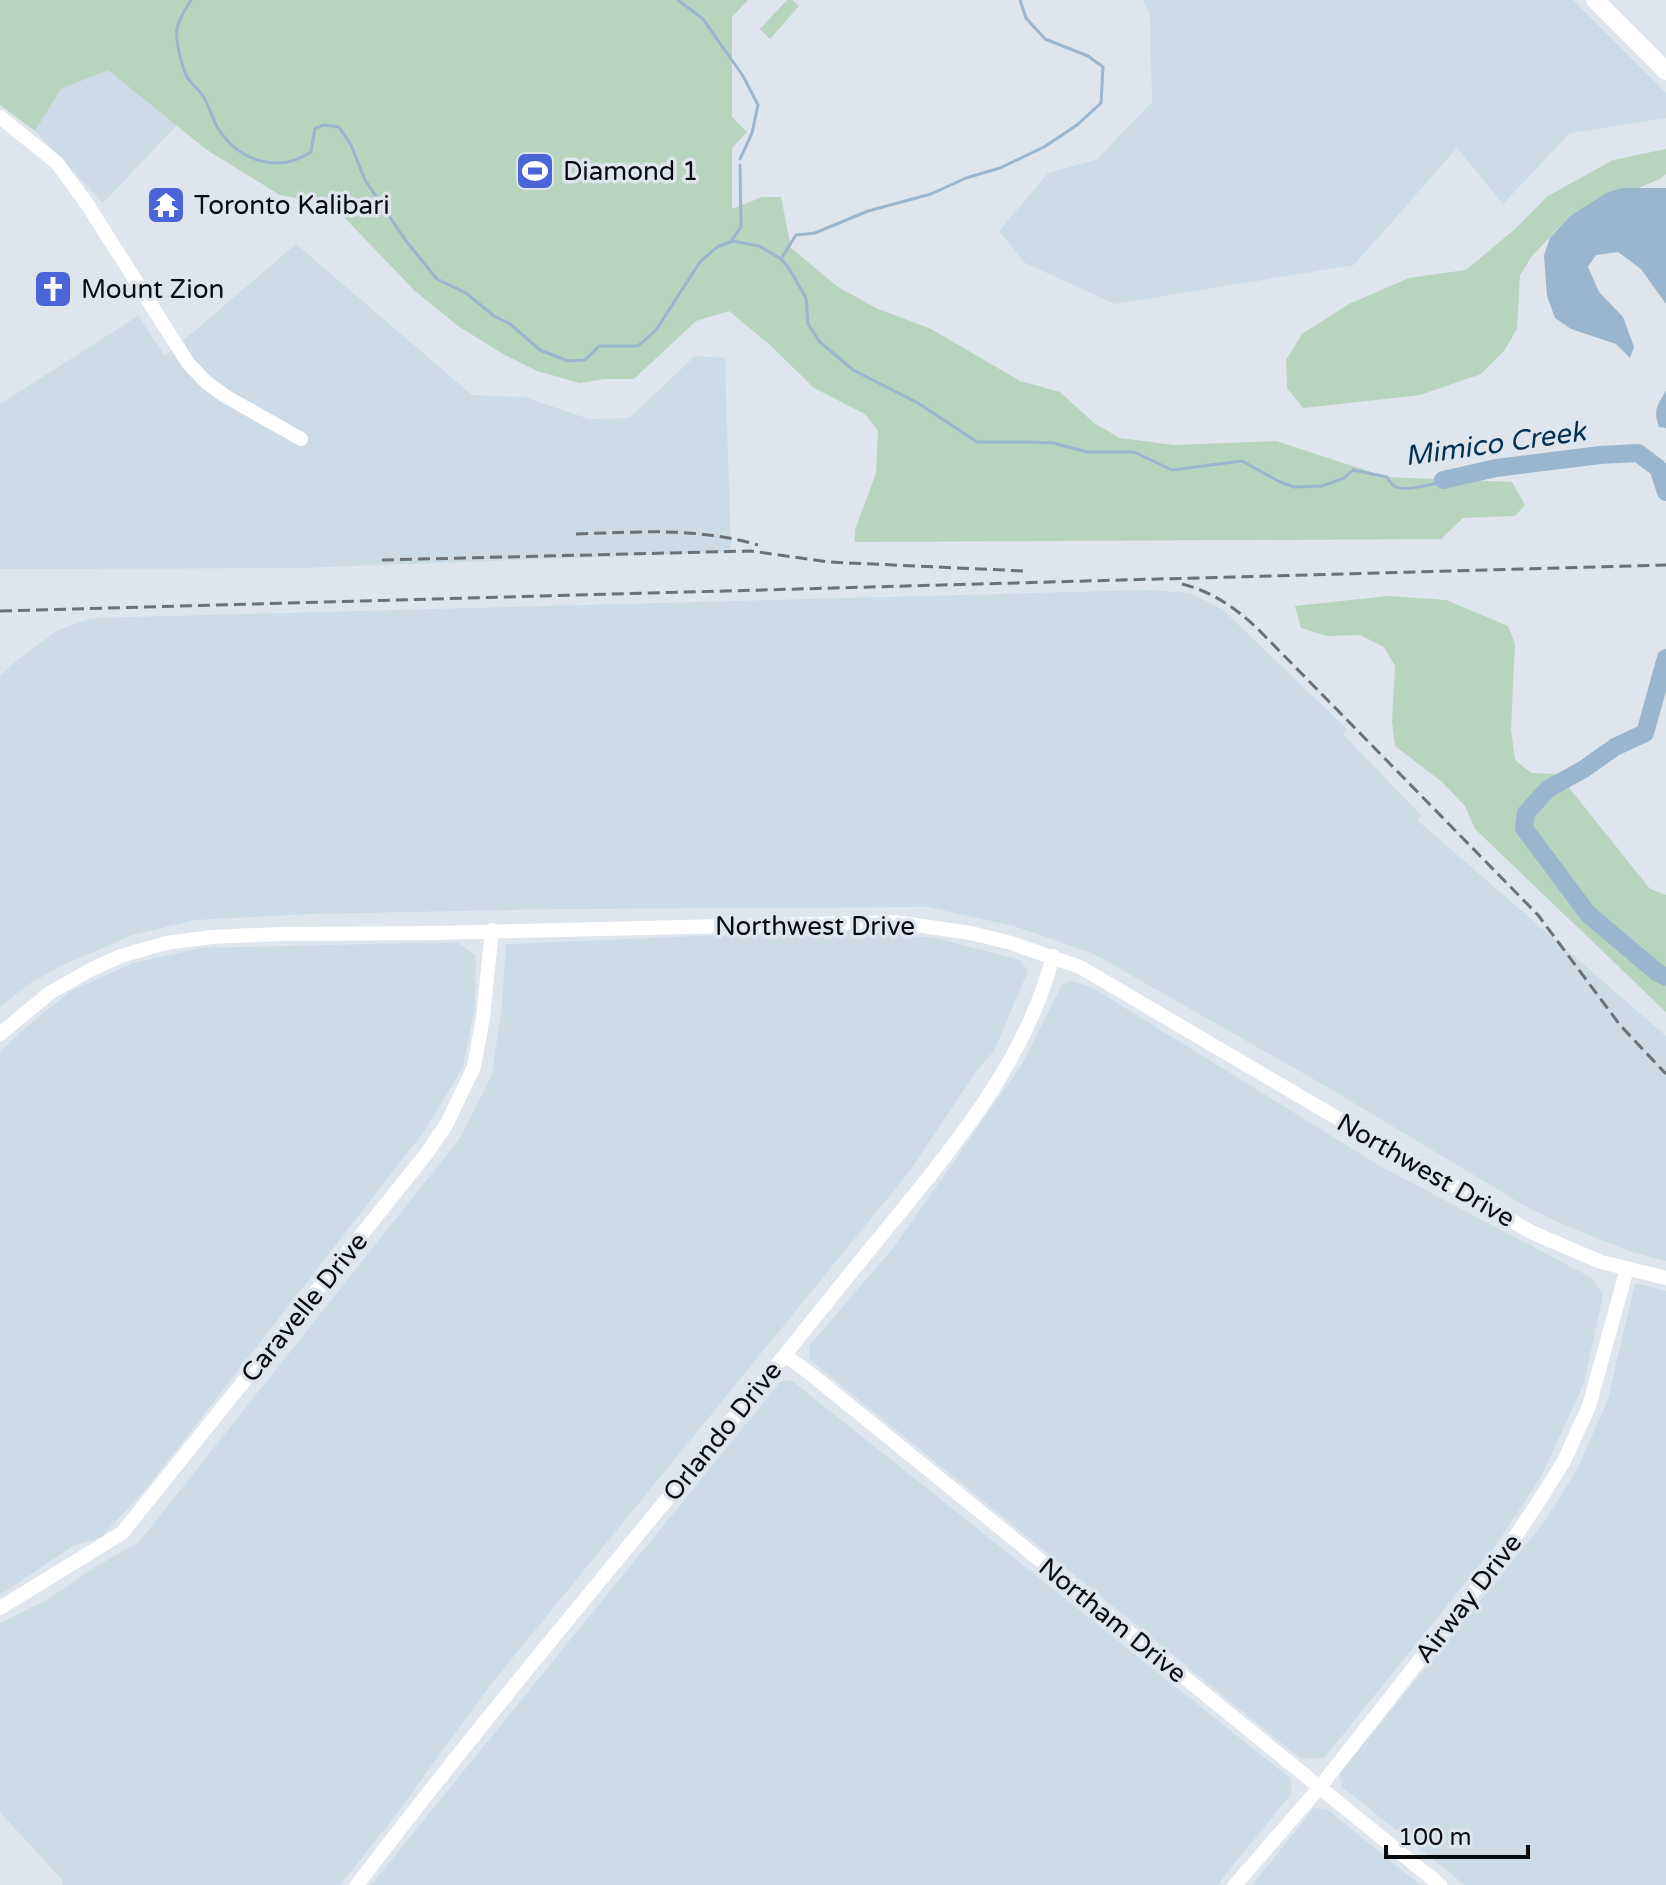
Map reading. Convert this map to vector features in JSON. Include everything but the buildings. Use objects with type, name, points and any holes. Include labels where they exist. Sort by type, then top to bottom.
[{"type":"main road","points":[[1595,0],[1666,71]]},
{"type":"street","points":[[0,117],[57,163],[87,204],[188,363],[225,396],[301,439]]},
{"type":"street","name":"Northwest Drive","points":[[0,1034],[71,980],[121,956],[166,943],[212,937],[895,922],[971,933],[1053,956],[1080,967],[1531,1232],[1572,1251],[1666,1278]]},
{"type":"street","name":"Caravelle Drive","points":[[0,1608],[122,1533],[427,1153],[446,1125],[474,1067],[483,1017],[492,930]]},
{"type":"street","name":"Orlando Drive","points":[[357,1885],[974,1119],[1022,1037],[1046,982],[1053,956]]},
{"type":"street","name":"Airway Drive","points":[[1235,1885],[1319,1788],[1507,1549],[1564,1461],[1589,1406],[1601,1370],[1627,1269]]},
{"type":"street","name":"Northam Drive","points":[[785,1355],[1440,1885]]},
{"type":"shaded area","points":[[1143,0],[1573,0],[1666,93],[1666,118],[1570,133],[1503,204],[1457,148],[1354,265],[1115,304],[1025,263],[999,231],[1048,173],[1096,160],[1152,102],[1150,15]]},
{"type":"shaded area","points":[[108,69],[177,125],[103,203],[35,131],[61,89]]},
{"type":"shaded area","points":[[296,244],[472,395],[524,397],[589,419],[629,418],[695,356],[725,358],[731,552],[302,568],[0,569],[0,404],[138,316],[165,356]]},
{"type":"shaded area","points":[[1148,590],[1190,593],[1222,609],[1347,729],[1343,734],[1421,815],[1417,820],[1666,1036],[1666,1261],[1632,1252],[1527,1207],[1322,1084],[1092,953],[1014,926],[927,907],[565,909],[308,914],[196,920],[132,935],[61,966],[29,984],[0,1007],[0,676],[58,630],[92,618]]},
{"type":"shaded area","points":[[839,930],[936,938],[1020,960],[1028,971],[994,1051],[975,1073],[909,1172],[488,1688],[392,1820],[340,1885],[62,1885],[64,1882],[0,1812],[0,1623],[47,1600],[139,1542],[460,1138],[492,1075],[502,1005],[506,944]]},
{"type":"shaded area","points":[[457,942],[476,956],[475,1007],[463,1067],[425,1130],[146,1489],[101,1537],[73,1546],[0,1595],[0,1052],[71,991],[133,963],[200,948]]},
{"type":"shaded area","points":[[1072,981],[1093,988],[1380,1166],[1592,1278],[1603,1295],[1584,1383],[1541,1477],[1496,1545],[1324,1758],[1301,1759],[810,1360],[809,1346],[894,1247],[1022,1064],[1062,985]]},
{"type":"shaded area","points":[[1635,1283],[1666,1291],[1666,1885],[1465,1885],[1341,1786],[1340,1773],[1545,1521],[1577,1470],[1608,1399]]},
{"type":"shaded area","points":[[791,1380],[1290,1778],[1292,1793],[1217,1885],[371,1885],[780,1382]]},
{"type":"shaded area","points":[[1314,1808],[1327,1809],[1420,1885],[1252,1885]]},
{"type":"green space","points":[[0,0],[748,0],[732,17],[732,117],[747,132],[732,148],[732,209],[762,197],[781,197],[791,248],[838,287],[878,309],[931,329],[1020,381],[1060,392],[1094,423],[1120,438],[1174,445],[1276,441],[1386,477],[1512,482],[1525,505],[1515,516],[1463,518],[1441,539],[855,542],[855,530],[876,473],[878,431],[865,414],[814,388],[729,311],[696,321],[634,379],[580,383],[537,371],[458,326],[415,291],[343,216],[319,202],[280,195],[207,150],[108,70],[61,89],[35,131],[0,105]]},
{"type":"green space","points":[[787,0],[799,6],[770,39],[760,29]]},
{"type":"green space","points":[[1666,149],[1666,174],[1660,179],[1638,188],[1622,188],[1569,217],[1532,256],[1520,275],[1517,329],[1504,351],[1481,374],[1420,395],[1303,408],[1287,388],[1286,360],[1302,334],[1349,304],[1409,278],[1466,270],[1514,230],[1548,196],[1613,160]]},
{"type":"green space","points":[[1388,596],[1446,600],[1508,626],[1515,644],[1511,729],[1515,760],[1531,773],[1558,774],[1650,889],[1666,895],[1666,1012],[1475,829],[1465,806],[1442,782],[1395,746],[1392,721],[1395,666],[1384,647],[1360,635],[1327,636],[1301,628],[1295,606]]},
{"type":"water","points":[[1622,188],[1666,188],[1666,304],[1641,269],[1618,252],[1596,255],[1588,267],[1599,292],[1623,317],[1634,347],[1630,358],[1616,344],[1571,329],[1555,318],[1547,296],[1544,255],[1550,238],[1569,217],[1606,193]]},
{"type":"water","points":[[1666,391],[1666,428],[1659,427],[1656,412]]},
{"type":"waterway","name":"Mimico Creek","points":[[191,0],[177,28],[181,60],[187,77],[203,96],[228,141],[260,161],[286,162],[311,152],[315,128],[324,125],[339,127],[351,145],[365,180],[406,241],[437,279],[466,293],[540,350],[568,361],[585,360],[599,346],[638,346],[656,330],[700,262],[717,247],[733,241],[759,246],[781,259],[806,298],[808,324],[820,342],[853,370],[918,403],[977,442],[1053,443],[1087,452],[1134,452],[1172,470],[1242,461],[1294,487],[1322,486],[1344,478],[1353,470],[1387,477],[1400,488],[1420,487],[1443,480]]},
{"type":"waterway","points":[[678,0],[703,19],[743,76],[758,105],[752,133],[740,159]]},
{"type":"waterway","points":[[781,259],[796,235],[815,233],[868,211],[931,194],[966,178],[1000,168],[1044,147],[1077,125],[1101,103],[1103,67],[1088,56],[1045,39],[1026,18],[1020,0]]},
{"type":"waterway","points":[[731,241],[741,227],[740,165]]},
{"type":"waterway","name":"Mimico Creek","points":[[1443,480],[1496,468],[1638,453],[1658,468],[1666,492]]},
{"type":"waterway","name":"Mimico Creek","points":[[1666,658],[1645,733],[1615,747],[1548,789],[1526,813],[1524,828],[1588,914],[1666,977]]},
{"type":"railway","points":[[576,534],[690,533],[758,545]]},
{"type":"railway","points":[[382,560],[751,551],[829,562],[1024,571]]},
{"type":"railway","points":[[0,611],[1666,565]]},
{"type":"railway","points":[[1182,584],[1222,601],[1257,628],[1538,915],[1620,1025],[1666,1074]]},
{"type":"place","name":"Diamond 1","points":[[535,171]]},
{"type":"place","name":"Toronto Kalibari","points":[[166,205]]},
{"type":"place","name":"Mount Zion","points":[[53,289]]}]
